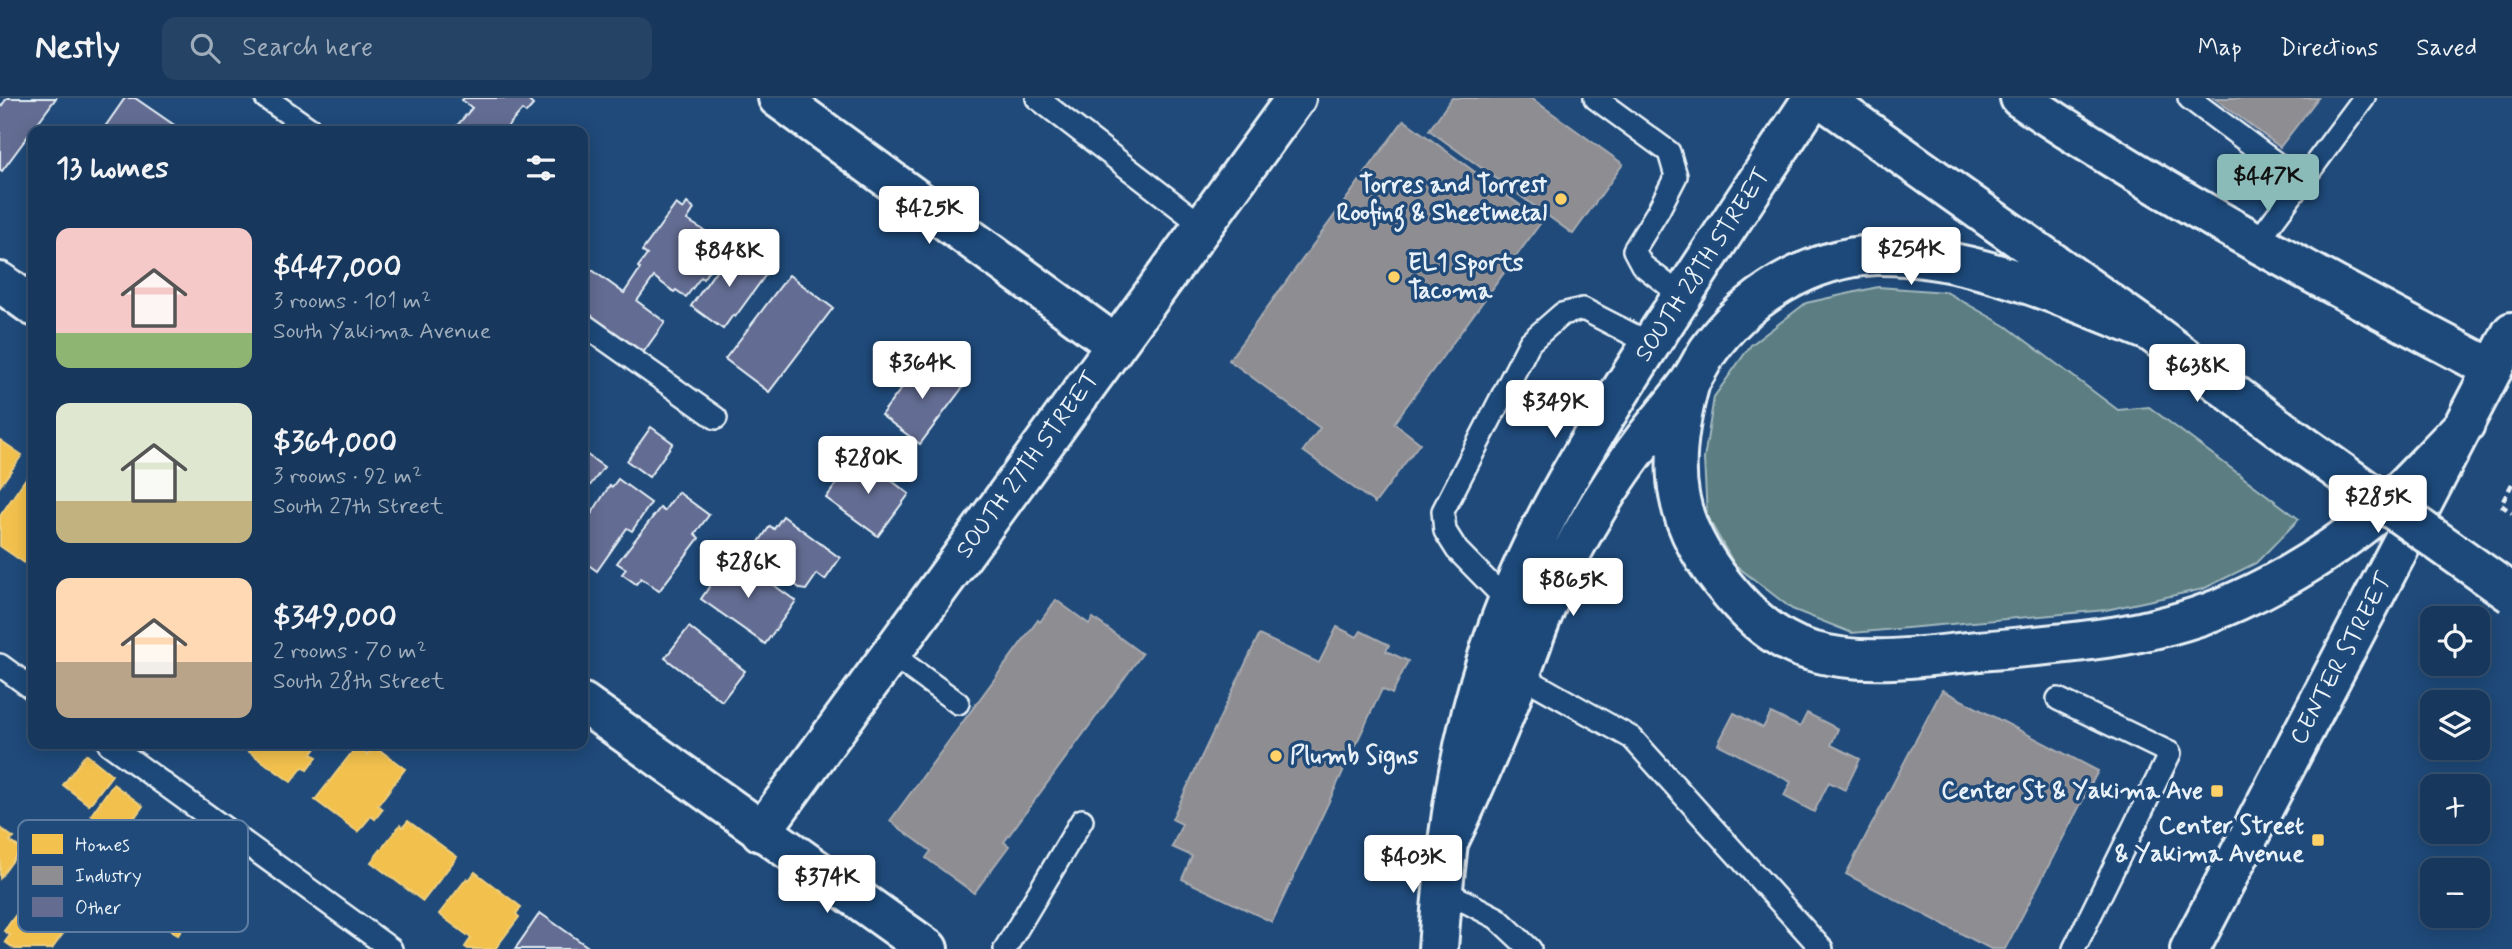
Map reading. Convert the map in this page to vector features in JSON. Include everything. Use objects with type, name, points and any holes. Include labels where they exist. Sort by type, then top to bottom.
[{"type":"main road","points":[[778,98],[1116,345]]},
{"type":"main road","name":"SOUTH 28TH STREET","points":[[1438,949],[1447,845],[1459,767],[1488,654],[1526,558],[1589,440],[1812,98]]},
{"type":"main road","points":[[1821,98],[2151,332],[2279,428],[2512,594]]},
{"type":"main road","points":[[2020,98],[2130,170],[2348,294],[2493,369]]},
{"type":"main road","name":"SOUTH 27TH STREET","points":[[761,832],[1203,226],[1291,100]]},
{"type":"main road","points":[[1447,845],[1474,788],[1563,567],[1645,438],[1690,382],[1709,351],[1734,320],[1767,293],[1806,271],[1848,258],[1908,256],[1988,273],[2053,293],[2151,332]]},
{"type":"main road","points":[[0,282],[28,302]]},
{"type":"main road","name":"CENTER STREET","points":[[2190,949],[2512,332]]},
{"type":"main road","points":[[1690,382],[1680,418],[1675,452],[1678,492],[1693,542],[1745,610],[1770,630],[1808,650],[1844,659],[1901,659],[2100,640],[2180,623],[2235,602],[2290,576],[2375,514],[2465,424]]},
{"type":"main road","points":[[588,707],[928,949]]},
{"type":"lane","points":[[266,98],[306,126]]},
{"type":"lane","points":[[1037,98],[1203,226]]},
{"type":"lane","points":[[1595,98],[1669,152],[1676,176],[1634,250],[1642,265],[1682,296]]},
{"type":"lane","points":[[2189,98],[2301,182]]},
{"type":"lane","points":[[2257,242],[2364,98]]},
{"type":"lane","points":[[1508,602],[1457,550],[1445,531],[1443,511],[1530,342],[1562,314],[1583,309],[1651,344]]},
{"type":"lane","points":[[588,328],[716,418]]},
{"type":"lane","points":[[891,654],[958,704]]},
{"type":"lane","points":[[0,664],[28,685]]},
{"type":"lane","points":[[1520,675],[1632,738],[1822,949]]},
{"type":"lane","points":[[2058,699],[2170,753],[2074,949]]},
{"type":"lane","points":[[116,749],[214,820]]},
{"type":"lane","points":[[1005,949],[1082,820]]},
{"type":"lane","points":[[248,845],[391,949]]},
{"type":"lane","points":[[1443,890],[1497,918],[1530,949]]},
{"type":"path","points":[[2512,484],[2501,505],[2512,513]]},
{"type":"green space","points":[[1878,287],[1946,292],[2006,326],[2118,410],[2149,407],[2299,519],[2256,563],[2203,589],[2106,610],[1852,633],[1792,609],[1734,564],[1707,516],[1704,459],[1714,397],[1751,345],[1806,303]]},
{"type":"building: Homes","points":[[0,440],[22,455],[0,486]]},
{"type":"building: Homes","points":[[28,475],[26,564],[0,546],[0,516]]},
{"type":"building: Homes","points":[[316,749],[312,754],[317,757],[307,770],[303,767],[291,782],[248,751]]},
{"type":"building: Homes","points":[[355,749],[361,749],[367,754],[370,749],[378,749],[405,769],[378,805],[383,809],[375,819],[371,816],[358,832],[315,800]]},
{"type":"building: Homes","points":[[86,754],[112,775],[89,805],[63,785]]},
{"type":"building: Homes","points":[[113,784],[143,806],[133,820],[98,820],[91,815]]},
{"type":"building: Homes","points":[[408,821],[457,857],[423,901],[371,862],[400,825],[403,827]]},
{"type":"building: Homes","points":[[0,828],[14,838],[10,841],[18,847],[18,853],[0,878]]},
{"type":"building: Homes","points":[[475,872],[521,907],[516,914],[519,917],[495,949],[468,949],[465,947],[471,938],[439,914],[467,878],[469,880]]},
{"type":"building: Homes","points":[[18,912],[18,932],[64,932],[52,949],[15,949],[5,942],[10,935],[4,931]]},
{"type":"building: Industry","name":"Torres and Torrest Roofing & Sheetmetal","points":[[1452,98],[1531,98],[1623,164],[1573,234],[1429,130]]},
{"type":"building: Industry","points":[[2214,98],[2318,98],[2280,147]]},
{"type":"building: Industry","name":"EL1 Sports Tacoma","points":[[1404,120],[1542,221],[1394,423],[1420,443],[1375,503],[1303,451],[1320,428],[1229,360]]},
{"type":"building: Industry","points":[[1056,600],[1089,624],[1093,618],[1142,654],[1004,842],[1009,846],[974,893],[926,858],[931,851],[890,821],[1038,620],[1040,622]]},
{"type":"building: Industry","name":"Plumb Signs","points":[[1337,627],[1357,637],[1361,631],[1389,645],[1386,651],[1408,661],[1392,694],[1382,689],[1272,922],[1182,879],[1192,856],[1172,847],[1182,824],[1172,819],[1259,635],[1319,663]]},
{"type":"building: Industry","points":[[1942,690],[2098,771],[2005,949],[1991,949],[1846,874]]},
{"type":"building: Industry","points":[[1734,713],[1763,728],[1771,713],[1800,727],[1807,713],[1838,729],[1831,745],[1860,759],[1845,790],[1829,782],[1814,812],[1784,796],[1791,782],[1718,744]]},
{"type":"building: Other","points":[[7,98],[56,98],[35,126],[28,126],[28,136],[2,171],[0,170],[0,108]]},
{"type":"building: Other","points":[[125,98],[135,98],[176,126],[105,126]]},
{"type":"building: Other","points":[[532,98],[529,101],[533,105],[526,113],[522,110],[508,126],[457,126],[472,108],[462,100]]},
{"type":"building: Other","points":[[687,203],[694,209],[687,220],[717,238],[715,241],[725,248],[686,297],[676,290],[674,292],[654,277],[637,301],[665,322],[637,361],[588,327],[588,276],[592,270],[624,293],[647,255],[642,251],[676,204],[683,209]]},
{"type":"building: Other","points":[[732,248],[767,273],[723,329],[691,306]]},
{"type":"building: Other","points":[[789,275],[833,308],[769,392],[725,359]]},
{"type":"building: Other","points":[[925,358],[963,387],[920,444],[881,415]]},
{"type":"building: Other","points":[[651,427],[673,443],[649,477],[627,461]]},
{"type":"building: Other","points":[[858,455],[909,494],[878,536],[826,498]]},
{"type":"building: Other","points":[[588,456],[604,467],[588,488]]},
{"type":"building: Other","points":[[618,479],[651,503],[632,531],[627,528],[597,571],[588,565],[588,519],[610,485],[612,487]]},
{"type":"building: Other","points":[[678,492],[709,515],[695,534],[699,538],[659,591],[641,578],[636,584],[622,574],[626,569],[617,563],[660,508],[664,511]]},
{"type":"building: Other","points":[[783,516],[840,558],[825,580],[817,574],[806,590],[752,552],[770,526],[774,529]]},
{"type":"building: Other","points":[[731,555],[796,601],[765,644],[701,599]]},
{"type":"building: Other","points":[[689,627],[745,671],[722,701],[665,658]]},
{"type":"building: Other","points":[[540,913],[591,949],[515,949]]},
{"type":"place","name":"Torres and Torrest Roofing & Sheetmetal","points":[[1561,199]]},
{"type":"place","name":"EL1 Sports Tacoma","points":[[1394,277]]},
{"type":"place","name":"Plumb Signs","points":[[1276,756]]},
{"type":"place","name":"Center St & Yakima Ave","points":[[2217,791]]},
{"type":"place","name":"Center Street & Yakima Avenue","points":[[2318,840]]}]
